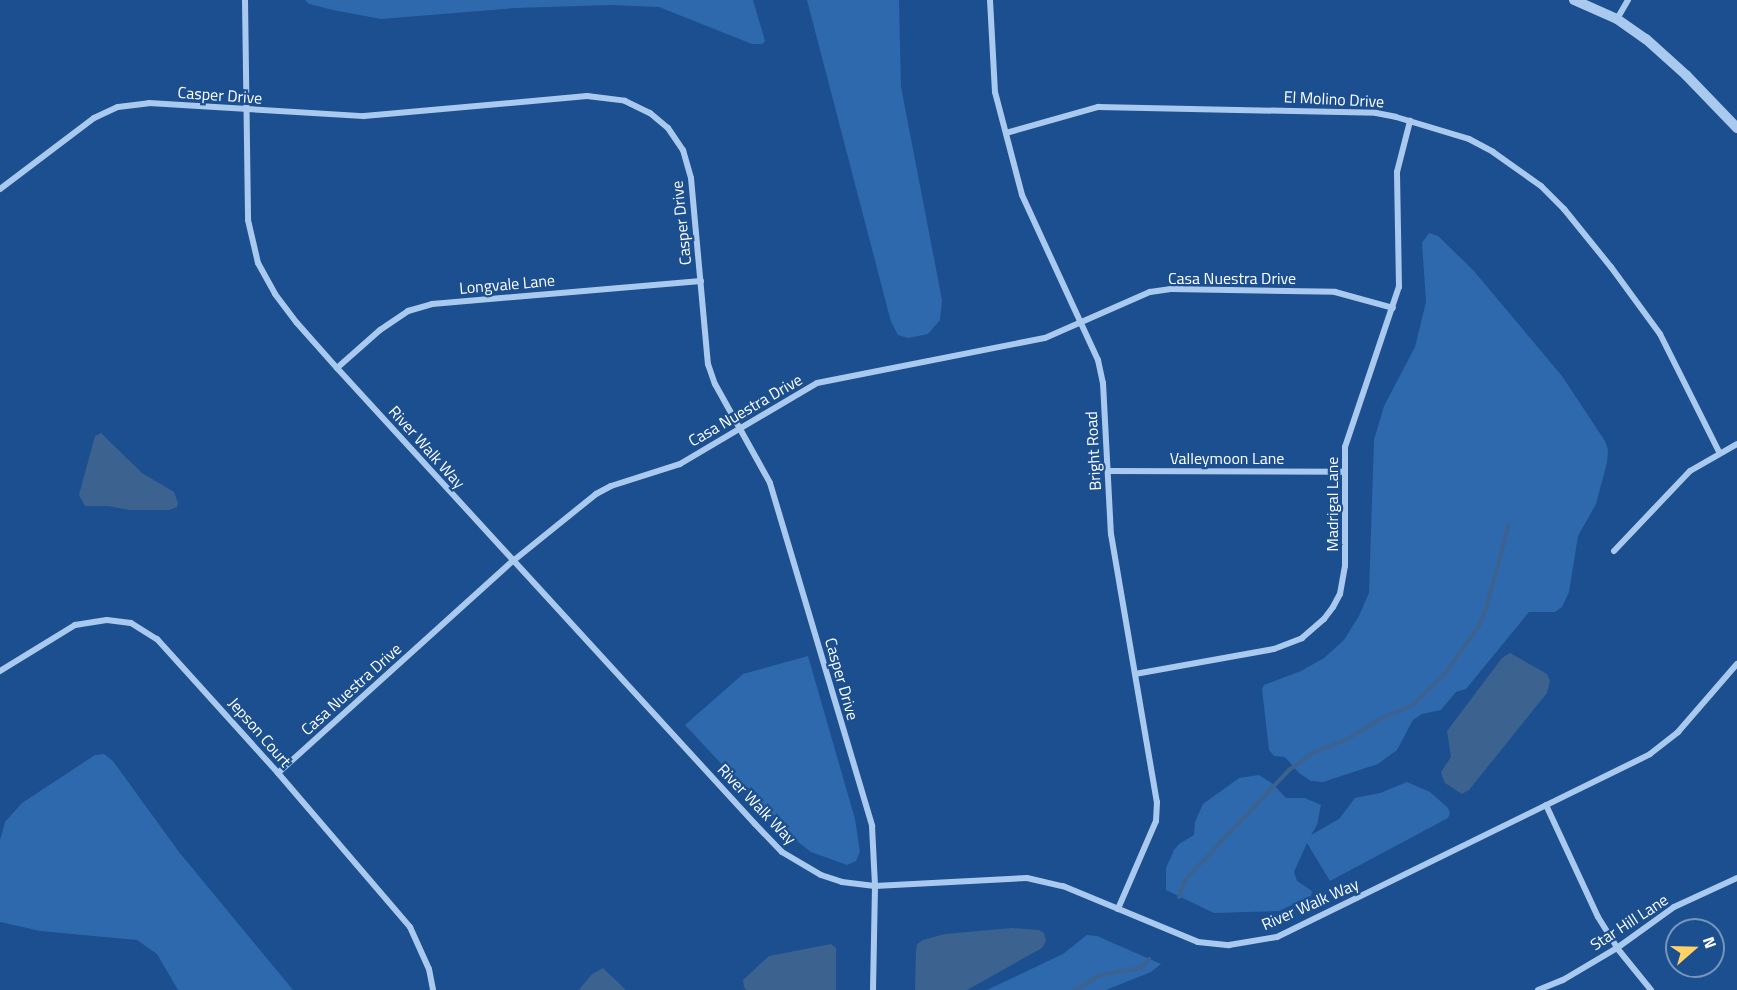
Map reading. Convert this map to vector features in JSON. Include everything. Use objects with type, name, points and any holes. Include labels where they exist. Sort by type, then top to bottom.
[{"type":"street","name":"River Walk Way","points":[[245,0],[248,220],[258,263],[275,294],[297,323],[513,561],[782,852],[821,875],[843,882],[875,886],[1027,878],[1063,886],[1175,935],[1217,946],[1276,937],[1650,754],[1678,732],[1737,664]]},
{"type":"street","name":"Bright Road","points":[[990,0],[995,92],[1022,195],[1098,360],[1103,383],[1111,534],[1158,802],[1156,821],[1118,909]]},
{"type":"street","points":[[1574,0],[1617,19],[1659,50],[1737,128]]},
{"type":"street","points":[[1617,19],[1628,0]]},
{"type":"street","name":"Casper Drive","points":[[0,189],[94,118],[118,107],[149,103],[247,111],[364,116],[587,96],[625,101],[650,113],[668,128],[683,150],[691,178],[708,364],[716,384],[770,483],[872,826],[875,886],[873,990]]},
{"type":"street","name":"El Molino Drive","points":[[1006,133],[1098,107],[1376,113],[1469,140],[1494,152],[1541,186],[1564,209],[1660,334],[1719,452]]},
{"type":"street","name":"Madrigal Lane","points":[[1135,674],[1275,649],[1302,638],[1324,620],[1340,594],[1343,580],[1345,447],[1399,287],[1397,172],[1410,121]]},
{"type":"street","name":"Longvale Lane","points":[[338,368],[381,330],[408,311],[432,304],[701,281]]},
{"type":"street","name":"Casa Nuestra Drive","points":[[278,772],[513,561],[602,490],[664,471],[817,384],[1045,338],[1150,292],[1171,289],[1335,292],[1393,308]]},
{"type":"street","points":[[1614,551],[1690,471],[1719,452],[1737,444]]},
{"type":"street","name":"Valleymoon Lane","points":[[1108,471],[1345,472]]},
{"type":"street","name":"Jepson Court","points":[[0,671],[75,625],[107,620],[131,623],[157,639],[278,772],[410,927],[429,969],[433,990]]},
{"type":"street","points":[[1546,805],[1598,917],[1617,948],[1652,990]]},
{"type":"street","name":"Star Hill Lane","points":[[1538,990],[1563,980],[1617,948],[1674,907],[1737,878]]},
{"type":"shaded area","points":[[305,0],[753,0],[765,41],[762,44],[752,44],[659,7],[610,5],[515,8],[381,19],[309,4]]},
{"type":"shaded area","points":[[807,0],[899,0],[901,87],[942,300],[940,320],[928,334],[908,338],[898,335],[891,322]]},
{"type":"shaded area","points":[[1429,233],[1438,236],[1473,270],[1562,376],[1605,441],[1608,450],[1607,463],[1596,504],[1578,536],[1569,592],[1562,607],[1555,612],[1529,612],[1466,689],[1456,692],[1441,710],[1422,714],[1413,720],[1397,750],[1378,764],[1323,782],[1311,781],[1299,773],[1285,757],[1274,756],[1269,750],[1262,689],[1264,685],[1301,671],[1324,658],[1344,640],[1359,616],[1369,593],[1374,440],[1384,406],[1415,347],[1426,302],[1422,243]]},
{"type":"shaded area","points":[[101,433],[142,473],[174,492],[177,507],[169,510],[129,510],[108,506],[85,506],[79,495],[95,436]]},
{"type":"shaded area","points":[[1510,653],[1547,674],[1550,681],[1547,693],[1469,790],[1462,794],[1445,783],[1441,772],[1451,757],[1447,731],[1502,658]]},
{"type":"shaded area","points":[[808,656],[855,819],[860,852],[856,861],[847,865],[811,852],[785,832],[685,725],[743,674]]},
{"type":"shaded area","points":[[104,754],[113,761],[179,852],[293,990],[178,990],[157,954],[137,940],[40,931],[0,922],[0,840],[5,822],[22,803],[95,755]]},
{"type":"shaded area","points":[[1259,775],[1273,784],[1286,798],[1305,798],[1321,805],[1317,825],[1311,835],[1339,819],[1355,798],[1380,793],[1407,782],[1430,792],[1448,808],[1450,813],[1448,818],[1330,881],[1307,843],[1294,872],[1297,881],[1312,891],[1311,896],[1279,911],[1214,913],[1166,890],[1166,868],[1179,844],[1194,835],[1195,822],[1203,804],[1239,778]]},
{"type":"shaded area","points":[[1012,928],[1039,930],[1044,933],[1046,941],[1042,948],[967,990],[915,990],[917,944],[923,940],[945,934]]},
{"type":"shaded area","points":[[1087,935],[1097,936],[1161,964],[1151,972],[1106,990],[987,990],[1063,954]]},
{"type":"shaded area","points":[[831,944],[836,948],[836,990],[746,990],[744,987],[743,980],[769,956]]},
{"type":"shaded area","points":[[603,968],[626,990],[579,990],[592,974]]},
{"type":"waterway","points":[[1179,897],[1185,880],[1289,770],[1315,752],[1349,738],[1382,718],[1412,705],[1444,675],[1479,626],[1485,612],[1509,524]]},
{"type":"waterway","points":[[1075,990],[1101,975],[1140,968],[1149,959]]}]
